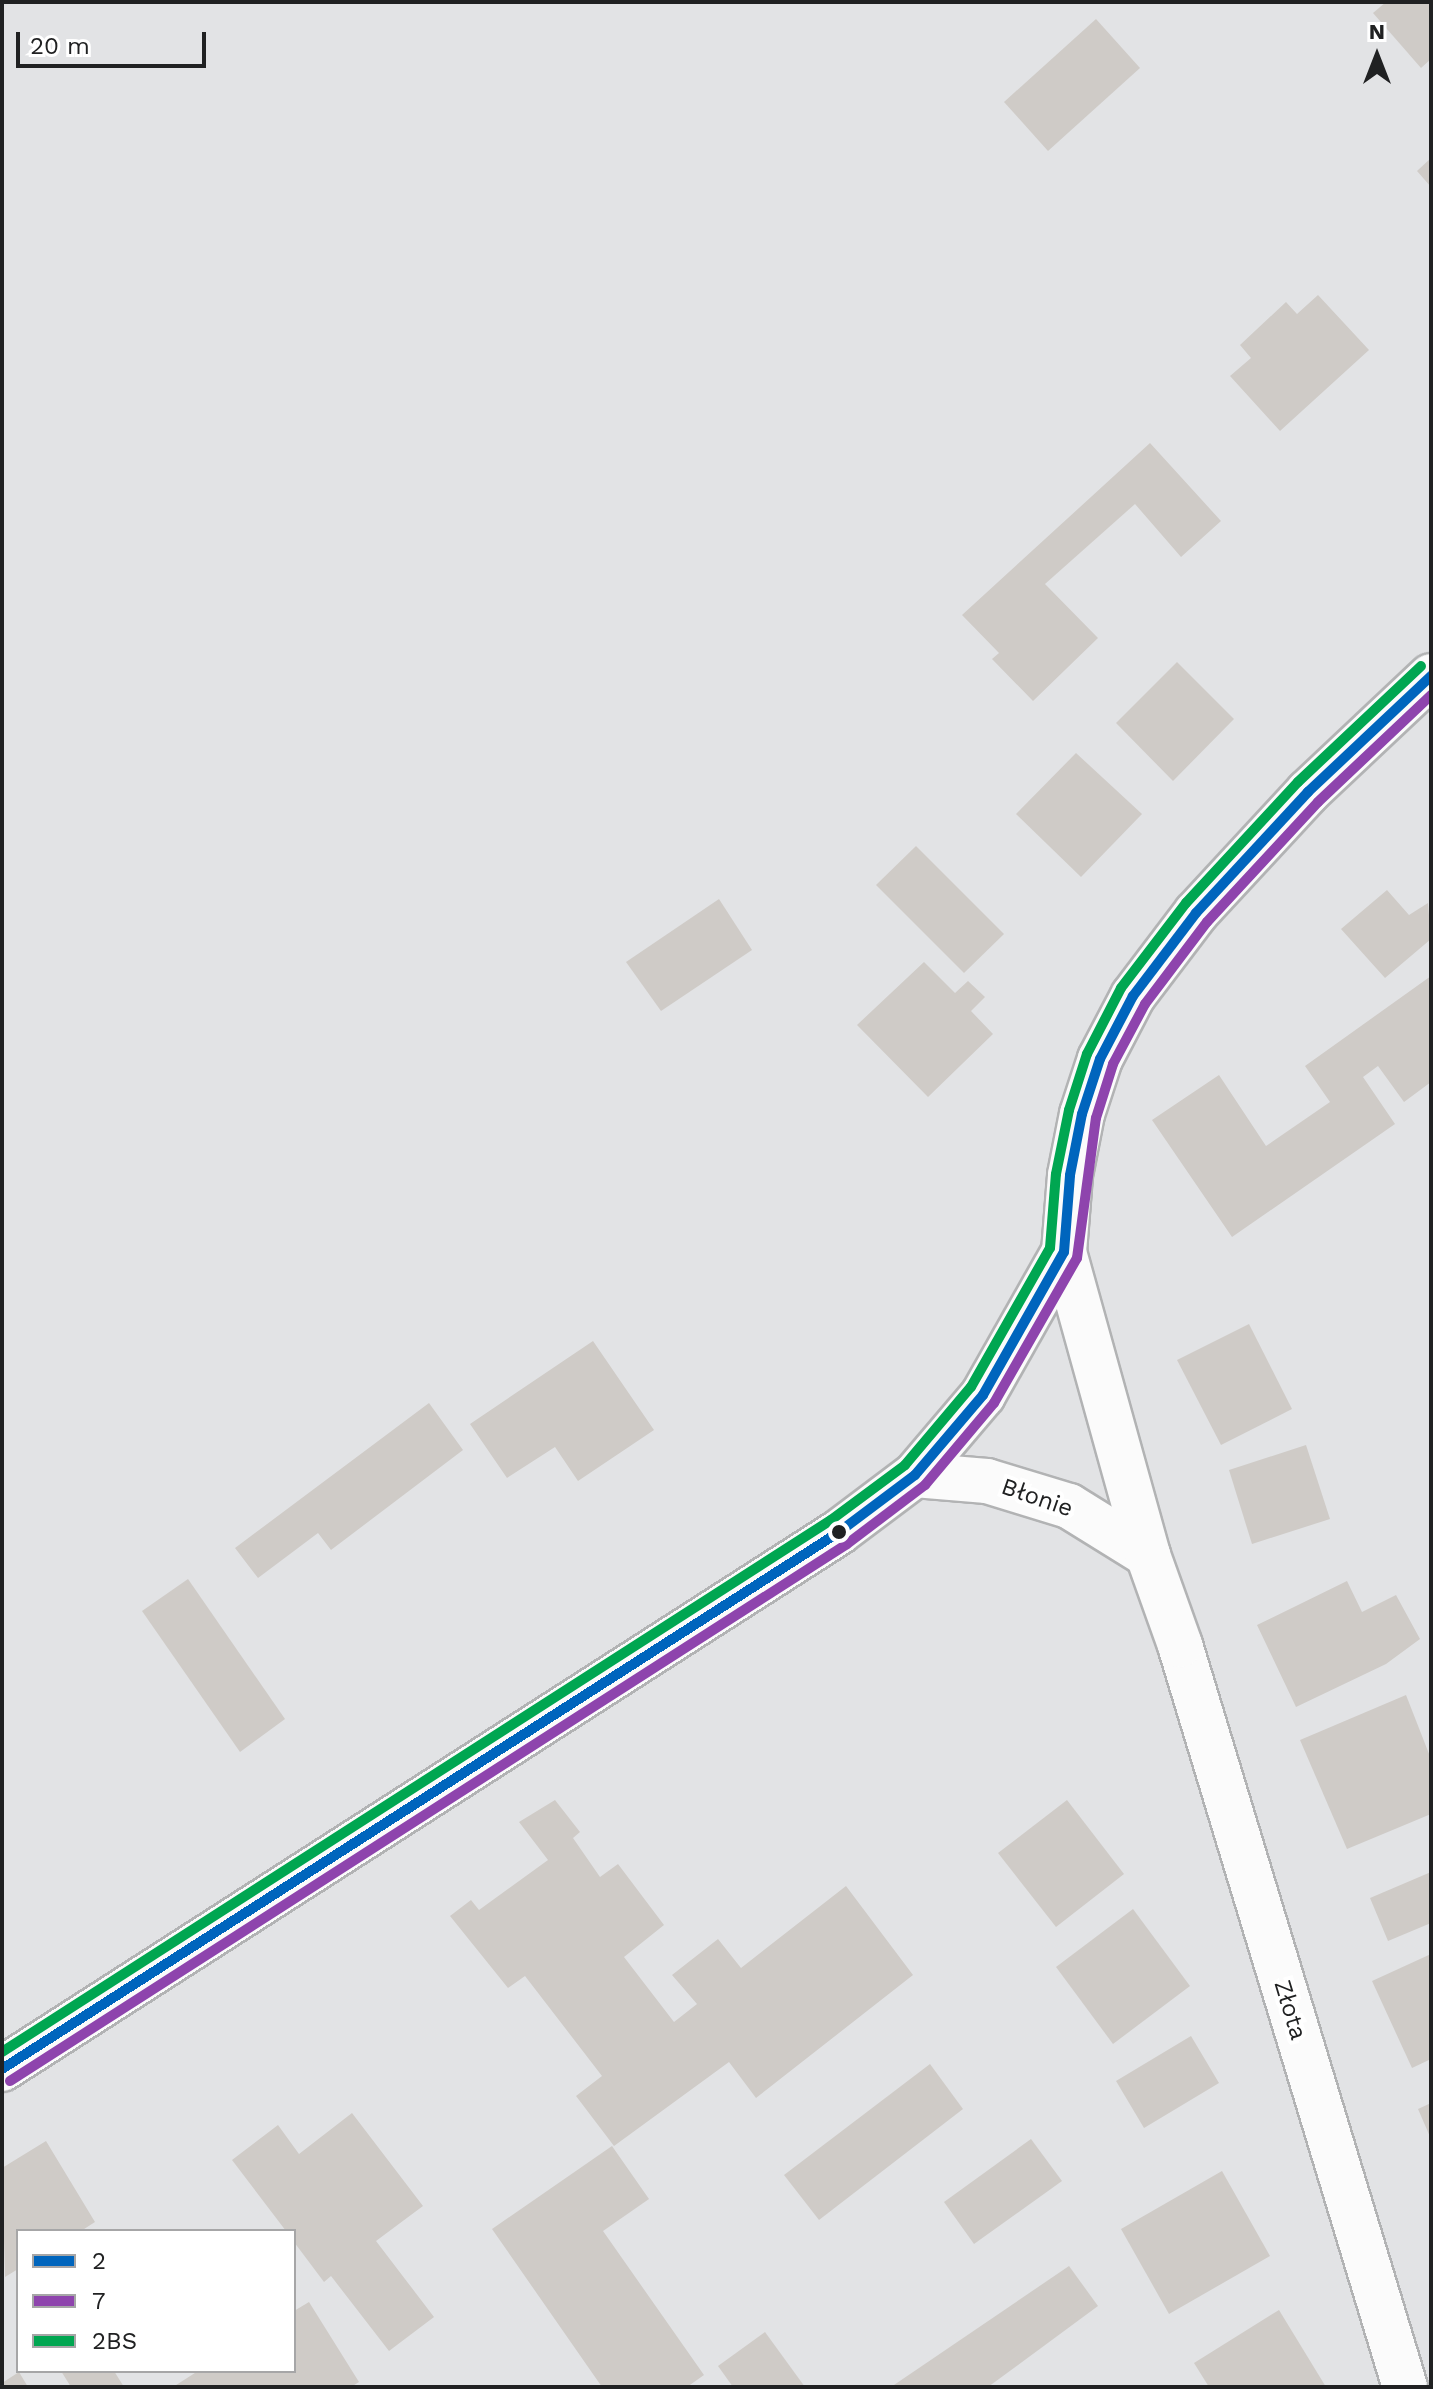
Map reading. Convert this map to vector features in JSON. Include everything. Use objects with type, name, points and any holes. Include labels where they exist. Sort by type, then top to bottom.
[{"type":"street","name":"Złota","points":[[1405,2387],[1180,1645],[1148,1555],[1064,1252],[1082,1114],[1100,1059],[1133,996],[1196,913],[1308,792],[1431,676]]},
{"type":"street","points":[[2,2069],[839,1532],[915,1475],[983,1395],[1064,1252]]},
{"type":"street","name":"Błonie","points":[[915,1475],[987,1481],[1069,1506],[1148,1555]]},
{"type":"building","points":[[1386,2],[1431,2],[1431,59],[1421,68],[1373,13]]},
{"type":"building","points":[[1096,19],[1140,68],[1048,151],[1004,102]]},
{"type":"building","points":[[1431,158],[1431,187],[1417,171]]},
{"type":"building","points":[[1318,295],[1369,350],[1280,431],[1230,376],[1251,358],[1240,345],[1286,302],[1297,314]]},
{"type":"building","points":[[1150,443],[1221,521],[1181,557],[1135,504],[1045,584],[1098,638],[1033,701],[992,659],[999,653],[962,615]]},
{"type":"building","points":[[1177,662],[1234,719],[1173,781],[1116,723]]},
{"type":"building","points":[[1076,753],[1142,814],[1081,877],[1016,814]]},
{"type":"building","points":[[916,846],[1004,934],[964,973],[876,885]]},
{"type":"building","points":[[1387,890],[1409,915],[1428,903],[1431,939],[1385,978],[1341,929]]},
{"type":"building","points":[[719,899],[752,950],[661,1011],[626,962]]},
{"type":"building","points":[[924,962],[955,993],[968,981],[985,997],[971,1011],[993,1034],[928,1097],[857,1025]]},
{"type":"building","points":[[1431,976],[1431,1082],[1404,1102],[1378,1066],[1363,1077],[1395,1124],[1232,1237],[1152,1120],[1219,1075],[1266,1146],[1330,1102],[1305,1066]]},
{"type":"building","points":[[1249,1324],[1292,1409],[1221,1445],[1177,1360]]},
{"type":"building","points":[[593,1341],[654,1430],[578,1481],[555,1447],[507,1478],[470,1424]]},
{"type":"building","points":[[429,1403],[463,1450],[331,1550],[318,1533],[258,1578],[235,1548]]},
{"type":"building","points":[[1306,1445],[1330,1519],[1252,1544],[1229,1470]]},
{"type":"building","points":[[188,1579],[285,1719],[240,1752],[142,1611]]},
{"type":"building","points":[[1347,1581],[1362,1612],[1396,1595],[1420,1639],[1386,1664],[1296,1707],[1257,1625]]},
{"type":"building","points":[[1406,1695],[1431,1759],[1431,1814],[1347,1849],[1300,1740]]},
{"type":"building","points":[[555,1800],[580,1832],[573,1838],[600,1877],[618,1864],[664,1925],[624,1957],[674,2022],[697,2004],[672,1975],[718,1939],[741,1968],[846,1886],[913,1975],[756,2098],[729,2062],[614,2146],[576,2096],[602,2076],[525,1976],[508,1988],[450,1916],[471,1900],[479,1910],[548,1860],[519,1822]]},
{"type":"building","points":[[1067,1800],[1124,1874],[1056,1927],[998,1853]]},
{"type":"building","points":[[1431,1872],[1431,1923],[1388,1941],[1370,1898]]},
{"type":"building","points":[[1133,1909],[1190,1986],[1113,2044],[1056,1967]]},
{"type":"building","points":[[1431,1954],[1431,2059],[1412,2068],[1372,1981]]},
{"type":"building","points":[[1191,2036],[1219,2083],[1144,2128],[1116,2081]]},
{"type":"building","points":[[930,2064],[963,2109],[819,2220],[784,2175]]},
{"type":"building","points":[[1431,2103],[1431,2139],[1418,2109]]},
{"type":"building","points":[[352,2113],[423,2206],[376,2241],[434,2317],[389,2351],[331,2276],[324,2282],[296,2245],[296,2229],[284,2229],[232,2160],[278,2125],[299,2154]]},
{"type":"building","points":[[1031,2139],[1062,2181],[974,2244],[944,2202]]},
{"type":"building","points":[[46,2141],[95,2222],[84,2229],[16,2229],[16,2270],[5,2277],[2,2168]]},
{"type":"building","points":[[612,2146],[649,2199],[603,2231],[704,2375],[687,2387],[602,2387],[492,2229]]},
{"type":"building","points":[[1222,2171],[1270,2256],[1169,2314],[1121,2229]]},
{"type":"building","points":[[1069,2266],[1098,2306],[988,2387],[891,2387]]},
{"type":"building","points":[[309,2302],[359,2382],[351,2387],[173,2387],[195,2373],[296,2373],[296,2310]]},
{"type":"building","points":[[1279,2310],[1326,2387],[1209,2387],[1194,2363]]},
{"type":"building","points":[[765,2332],[805,2387],[733,2387],[718,2366]]},
{"type":"building","points":[[20,2373],[28,2387],[2,2387],[2,2383]]},
{"type":"building","points":[[62,2373],[115,2373],[124,2387],[71,2387]]},
{"type":"transit line","name":"2BS","points":[[2,2052],[831,1520],[905,1465],[971,1387],[1050,1248],[1056,1174],[1069,1110],[1087,1054],[1121,988],[1186,903],[1298,782],[1421,666]]},
{"type":"transit line","name":"2","points":[[2,2069],[839,1532],[915,1475],[983,1395],[1064,1252],[1070,1175],[1082,1114],[1100,1059],[1133,996],[1196,913],[1308,792],[1431,676]]},
{"type":"transit line","name":"7","points":[[10,2081],[847,1544],[925,1485],[994,1403],[1077,1258],[1096,1118],[1113,1064],[1145,1004],[1207,922],[1318,802],[1431,695]]}]
